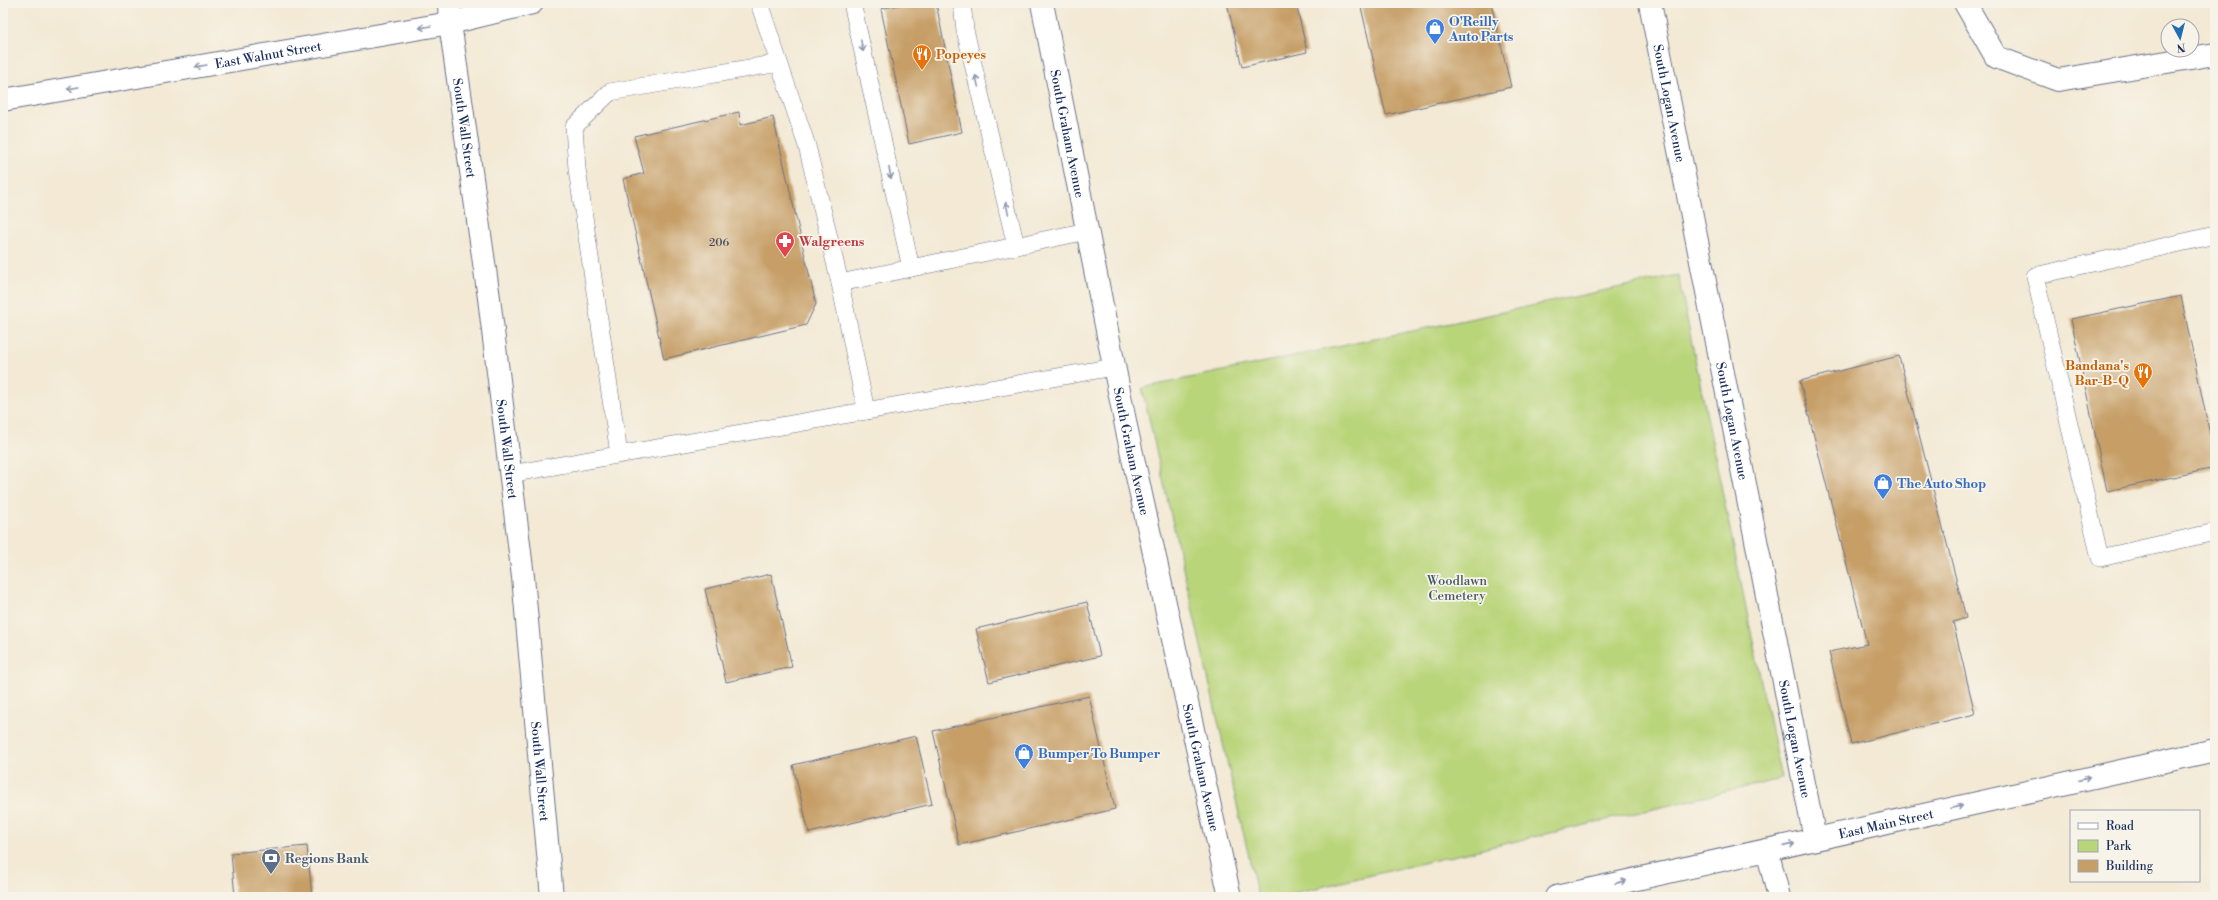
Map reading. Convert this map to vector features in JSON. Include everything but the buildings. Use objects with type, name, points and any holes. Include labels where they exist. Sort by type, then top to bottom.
[{"type":"main road","name":"East Walnut Street","points":[[3,100],[449,13],[532,3]]},
{"type":"main road","name":"South Graham Avenue","points":[[1042,3],[1114,367],[1230,897]]},
{"type":"main road","name":"South Logan Avenue","points":[[1650,3],[1815,839]]},
{"type":"main road","points":[[1965,3],[1996,57],[2058,80],[2215,54]]},
{"type":"main road","name":"South Wall Street","points":[[449,13],[489,298],[523,577],[552,897]]},
{"type":"main road","name":"East Main Street","points":[[1556,897],[2215,750]]},
{"type":"main road","points":[[1767,850],[1778,897]]},
{"type":"lane","points":[[759,3],[807,146],[840,284],[866,411]]},
{"type":"lane","points":[[962,3],[965,30],[1016,246]]},
{"type":"lane","points":[[856,5],[911,268]]},
{"type":"lane","points":[[619,454],[577,169],[574,127],[610,92],[779,63]]},
{"type":"lane","points":[[840,284],[1087,231]]},
{"type":"lane","points":[[2215,235],[2035,276],[2100,558],[2215,532]]},
{"type":"lane","points":[[510,474],[1114,367]]},
{"type":"green space","name":"Woodlawn Cemetery","points":[[1678,275],[1781,779],[1278,897],[1258,897],[1142,388]]},
{"type":"place","name":"O'Reilly Auto Parts","points":[[1435,45]]},
{"type":"place","name":"Popeyes","points":[[922,71]]},
{"type":"place","name":"Walgreens","points":[[785,258]]},
{"type":"place","name":"Bandana's Bar-B-Q","points":[[2143,389]]},
{"type":"place","name":"The Auto Shop","points":[[1883,500]]},
{"type":"place","name":"Bumper To Bumper","points":[[1024,770]]},
{"type":"place","name":"Regions Bank","points":[[271,875]]}]
